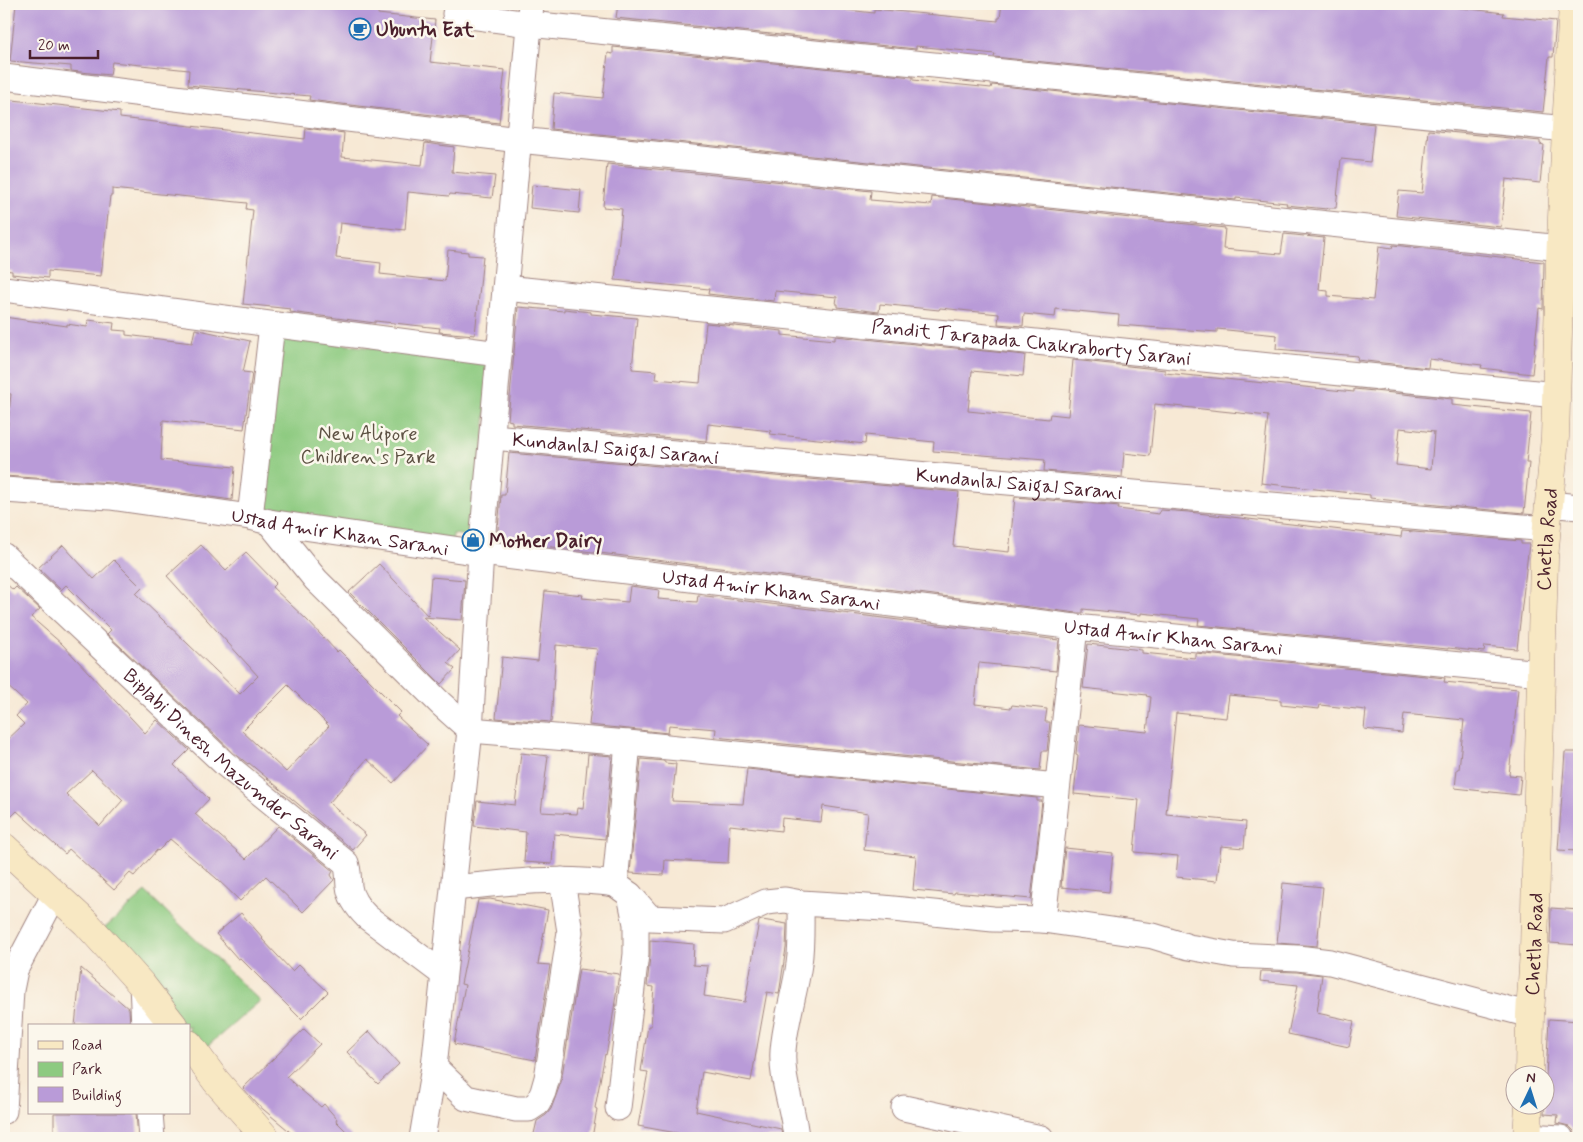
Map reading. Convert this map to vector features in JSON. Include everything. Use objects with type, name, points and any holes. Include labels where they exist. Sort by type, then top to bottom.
[{"type":"main road","name":"Chetla Road","points":[[1529,1064],[1544,559],[1555,437],[1561,248],[1573,4]]},
{"type":"main road","points":[[4,848],[86,922],[142,985],[172,1024]]},
{"type":"main road","points":[[190,1045],[216,1081],[266,1138]]},
{"type":"main road","points":[[1527,1137],[1528,1114]]},
{"type":"street","points":[[455,14],[530,14],[1566,130]]},
{"type":"street","points":[[422,1138],[434,1067],[470,730],[481,553],[530,14]]},
{"type":"street","points":[[4,77],[518,140],[1561,248]]},
{"type":"street","name":"Pandit Tarapada Chakraborty Sarani","points":[[505,288],[1556,395]]},
{"type":"street","points":[[4,289],[499,354]]},
{"type":"street","points":[[272,325],[259,520],[316,580],[441,704],[470,730],[628,742],[1057,786]]},
{"type":"street","name":"Kundanlal Saigal Sarani","points":[[492,436],[1548,516],[1579,507]]},
{"type":"street","name":"Ustad Amir Khan Sarani","points":[[4,490],[110,497],[481,553],[1076,627],[1541,673]]},
{"type":"street","name":"Biplabi Dinesh Mazumder Sarani","points":[[4,556],[225,764],[346,862],[349,871],[351,895],[359,909],[443,974]]},
{"type":"street","points":[[1043,920],[1076,627]]},
{"type":"street","points":[[618,1108],[636,954],[636,924],[623,889],[628,742]]},
{"type":"street","points":[[454,888],[538,880],[591,880],[623,889],[650,918],[724,921],[766,902],[785,900],[993,920],[1043,920],[1153,936],[1189,947],[1233,955],[1298,958],[1330,962],[1530,1015]]},
{"type":"street","points":[[434,1067],[466,1098],[522,1109],[528,1109],[538,1103],[547,1078],[570,932],[562,880]]},
{"type":"street","points":[[4,1111],[11,990],[15,970],[55,894]]},
{"type":"street","points":[[796,1138],[783,1071],[783,1050],[787,1021],[800,962],[801,903]]},
{"type":"street","points":[[142,985],[144,1024]]},
{"type":"street","points":[[904,1108],[1041,1138]]},
{"type":"street","points":[[150,1114],[152,1138]]},
{"type":"street","points":[[1527,1137],[1561,1138]]},
{"type":"green space","name":"New Alipore Children's Park","points":[[281,337],[490,362],[476,537],[453,534],[451,550],[262,530]]},
{"type":"green space","points":[[146,892],[260,1001],[203,1050],[190,1036],[190,1024],[177,1024],[92,939]]},
{"type":"building","points":[[16,4],[284,4],[326,8],[327,5],[378,10],[378,14],[435,20],[430,62],[505,70],[499,123],[309,100],[310,96],[188,85],[189,70],[112,62],[110,75],[71,71],[71,66],[10,61]]},
{"type":"building","points":[[618,4],[794,4],[874,13],[874,9],[998,21],[1002,4],[1428,4],[1504,13],[1503,16],[1556,21],[1553,57],[1549,57],[1543,112],[994,57],[995,54],[916,46],[916,49],[616,18]]},
{"type":"building","points":[[613,47],[913,77],[913,80],[991,88],[992,85],[1374,124],[1370,162],[1341,159],[1336,208],[1327,209],[1286,205],[1287,203],[1236,198],[1236,200],[551,129],[554,93],[603,98],[608,53],[613,54]]},
{"type":"building","points":[[4,99],[120,112],[120,118],[305,139],[306,128],[344,133],[342,157],[422,165],[425,143],[454,147],[452,172],[495,176],[492,198],[408,192],[405,230],[340,223],[336,258],[381,263],[380,274],[445,281],[448,250],[468,252],[468,255],[483,256],[475,335],[439,332],[440,328],[375,321],[375,323],[290,312],[291,309],[243,304],[253,210],[246,209],[247,203],[112,189],[101,276],[48,271],[48,278],[12,274],[12,271],[4,270]]},
{"type":"building","points":[[1428,130],[1540,141],[1540,144],[1544,145],[1540,183],[1506,179],[1501,227],[1396,216],[1399,191],[1422,193]]},
{"type":"building","points":[[607,164],[871,191],[870,200],[931,205],[932,197],[1225,228],[1223,249],[1281,254],[1284,234],[1324,238],[1319,290],[1328,291],[1328,296],[1373,300],[1379,246],[1392,248],[1393,245],[1544,262],[1543,309],[1539,308],[1532,374],[1481,368],[1482,365],[1429,359],[1428,368],[1357,360],[1358,356],[1276,349],[1277,335],[1217,329],[1217,332],[1118,325],[1119,315],[1056,309],[1055,317],[1024,314],[1023,326],[998,324],[999,314],[880,304],[879,312],[838,307],[838,304],[836,304],[837,297],[775,291],[774,301],[708,294],[709,289],[615,280],[622,209],[603,207]]},
{"type":"building","points":[[532,185],[581,190],[579,213],[530,208]]},
{"type":"building","points":[[518,307],[564,311],[564,309],[591,312],[591,314],[637,318],[632,369],[657,371],[656,379],[700,383],[706,323],[782,331],[782,335],[835,340],[835,336],[1025,355],[1023,376],[972,371],[968,411],[1049,419],[1050,414],[1068,416],[1073,360],[1165,370],[1165,373],[1354,392],[1354,389],[1452,399],[1452,405],[1531,413],[1524,513],[1405,502],[1370,498],[1370,495],[1261,483],[1268,416],[1155,404],[1150,456],[1124,453],[1122,477],[1044,471],[1045,460],[933,451],[934,442],[866,435],[865,444],[770,434],[771,431],[708,424],[706,441],[512,424],[512,421],[508,420]],"holes":[[[1400,428],[1434,432],[1431,469],[1396,465]]]},
{"type":"building","points":[[4,317],[67,326],[67,324],[87,327],[88,320],[114,323],[113,330],[126,331],[126,335],[192,343],[195,329],[250,341],[243,372],[252,373],[244,429],[163,420],[161,460],[235,467],[232,500],[111,483],[4,476],[11,394],[4,393]]},
{"type":"building","points":[[509,453],[959,492],[953,546],[1009,552],[1015,497],[1119,506],[1118,509],[1159,514],[1160,510],[1189,512],[1401,537],[1402,531],[1521,541],[1521,544],[1529,544],[1517,649],[1485,646],[1484,652],[1198,625],[1199,619],[1141,613],[1141,615],[1083,609],[1083,613],[1077,613],[497,540],[501,495],[505,495]]},
{"type":"building","points":[[63,545],[94,579],[114,560],[142,588],[136,594],[240,694],[258,676],[167,576],[201,545],[226,571],[246,552],[276,583],[272,587],[401,712],[397,716],[428,745],[393,783],[367,759],[329,803],[366,835],[353,850],[249,763],[234,753],[107,634],[111,630],[66,585],[61,590],[38,568]],"holes":[[[288,685],[329,726],[286,772],[242,731]]]},
{"type":"building","points":[[379,564],[428,616],[431,577],[465,580],[462,620],[423,617],[460,650],[448,663],[455,669],[441,684],[349,592]]},
{"type":"building","points":[[4,582],[13,590],[16,587],[40,609],[31,617],[62,644],[145,733],[157,720],[189,750],[174,765],[209,799],[195,814],[246,859],[278,826],[333,871],[331,875],[334,880],[303,912],[266,876],[240,901],[170,839],[157,850],[134,876],[130,873],[114,890],[69,849],[65,854],[17,811],[4,824],[4,743],[24,724],[16,716],[27,704],[4,683]],"holes":[[[92,770],[123,800],[100,826],[66,794]]]},
{"type":"building","points":[[630,586],[659,590],[658,599],[697,602],[698,595],[1059,640],[1056,671],[979,663],[975,704],[1011,708],[1012,705],[1047,709],[1045,722],[1050,722],[1047,751],[1042,751],[1040,770],[715,737],[716,729],[669,725],[668,733],[589,725],[597,649],[556,645],[551,722],[496,718],[502,657],[538,661],[545,591],[583,595],[582,598],[628,602]]},
{"type":"building","points":[[1088,644],[1142,650],[1142,653],[1195,658],[1195,653],[1445,678],[1444,682],[1518,689],[1509,775],[1521,776],[1519,795],[1455,788],[1464,720],[1404,714],[1402,733],[1364,729],[1366,710],[1320,705],[1319,709],[1281,705],[1281,700],[1229,695],[1226,718],[1176,713],[1166,814],[1246,822],[1244,848],[1221,846],[1217,881],[1176,877],[1178,856],[1134,852],[1139,800],[1074,794],[1079,725],[1147,732],[1151,697],[1083,688]]},
{"type":"building","points":[[1565,752],[1579,752],[1579,851],[1558,850]]},
{"type":"building","points":[[521,753],[548,756],[541,812],[577,814],[578,808],[583,809],[588,754],[612,756],[605,839],[554,834],[552,864],[524,862],[526,832],[474,826],[477,801],[515,805]]},
{"type":"building","points":[[641,759],[676,764],[672,801],[743,804],[747,769],[1037,798],[1037,801],[1042,801],[1031,899],[913,890],[916,856],[864,850],[868,813],[823,806],[821,822],[782,818],[781,831],[730,825],[728,863],[665,860],[664,875],[630,873]]},
{"type":"building","points":[[1065,848],[1113,853],[1109,892],[1061,887]]},
{"type":"building","points":[[1283,883],[1323,887],[1317,946],[1277,943]]},
{"type":"building","points":[[490,899],[548,910],[538,964],[550,965],[535,1060],[454,1044],[465,985],[461,984],[478,900]]},
{"type":"building","points":[[1551,908],[1579,910],[1579,945],[1550,943]]},
{"type":"building","points":[[241,913],[292,971],[299,964],[328,992],[301,1019],[240,958],[238,959],[216,934]]},
{"type":"building","points":[[759,921],[787,924],[786,948],[779,994],[767,992],[751,1081],[702,1072],[696,1111],[781,1129],[782,1138],[704,1138],[638,1126],[648,1072],[641,1071],[648,1026],[651,1026],[654,987],[647,986],[650,940],[694,944],[693,965],[708,966],[704,996],[745,1002]]},
{"type":"building","points":[[81,968],[129,1009],[130,1024],[75,1024]]},
{"type":"building","points":[[579,969],[619,974],[611,1029],[595,1108],[597,1109],[592,1138],[533,1138],[537,1121],[551,1109],[561,1082]]},
{"type":"building","points":[[1261,971],[1322,975],[1317,1013],[1354,1021],[1349,1047],[1288,1034],[1298,985],[1260,981]]},
{"type":"building","points":[[1549,1019],[1579,1021],[1579,1138],[1575,1138],[1574,1131],[1569,1126],[1557,1123],[1558,1115],[1544,1114],[1556,1114],[1556,1064],[1547,1064]]},
{"type":"building","points":[[304,1029],[320,1044],[286,1077],[321,1107],[324,1104],[337,1119],[336,1121],[353,1138],[296,1138],[258,1105],[243,1088]]},
{"type":"building","points":[[369,1031],[399,1064],[378,1084],[347,1052]]},
{"type":"building","points":[[54,1114],[136,1114],[138,1138],[54,1138]]},
{"type":"place","name":"Ubuntu Eat","points":[[360,29]]},
{"type":"place","name":"Mother Dairy","points":[[473,540]]}]
